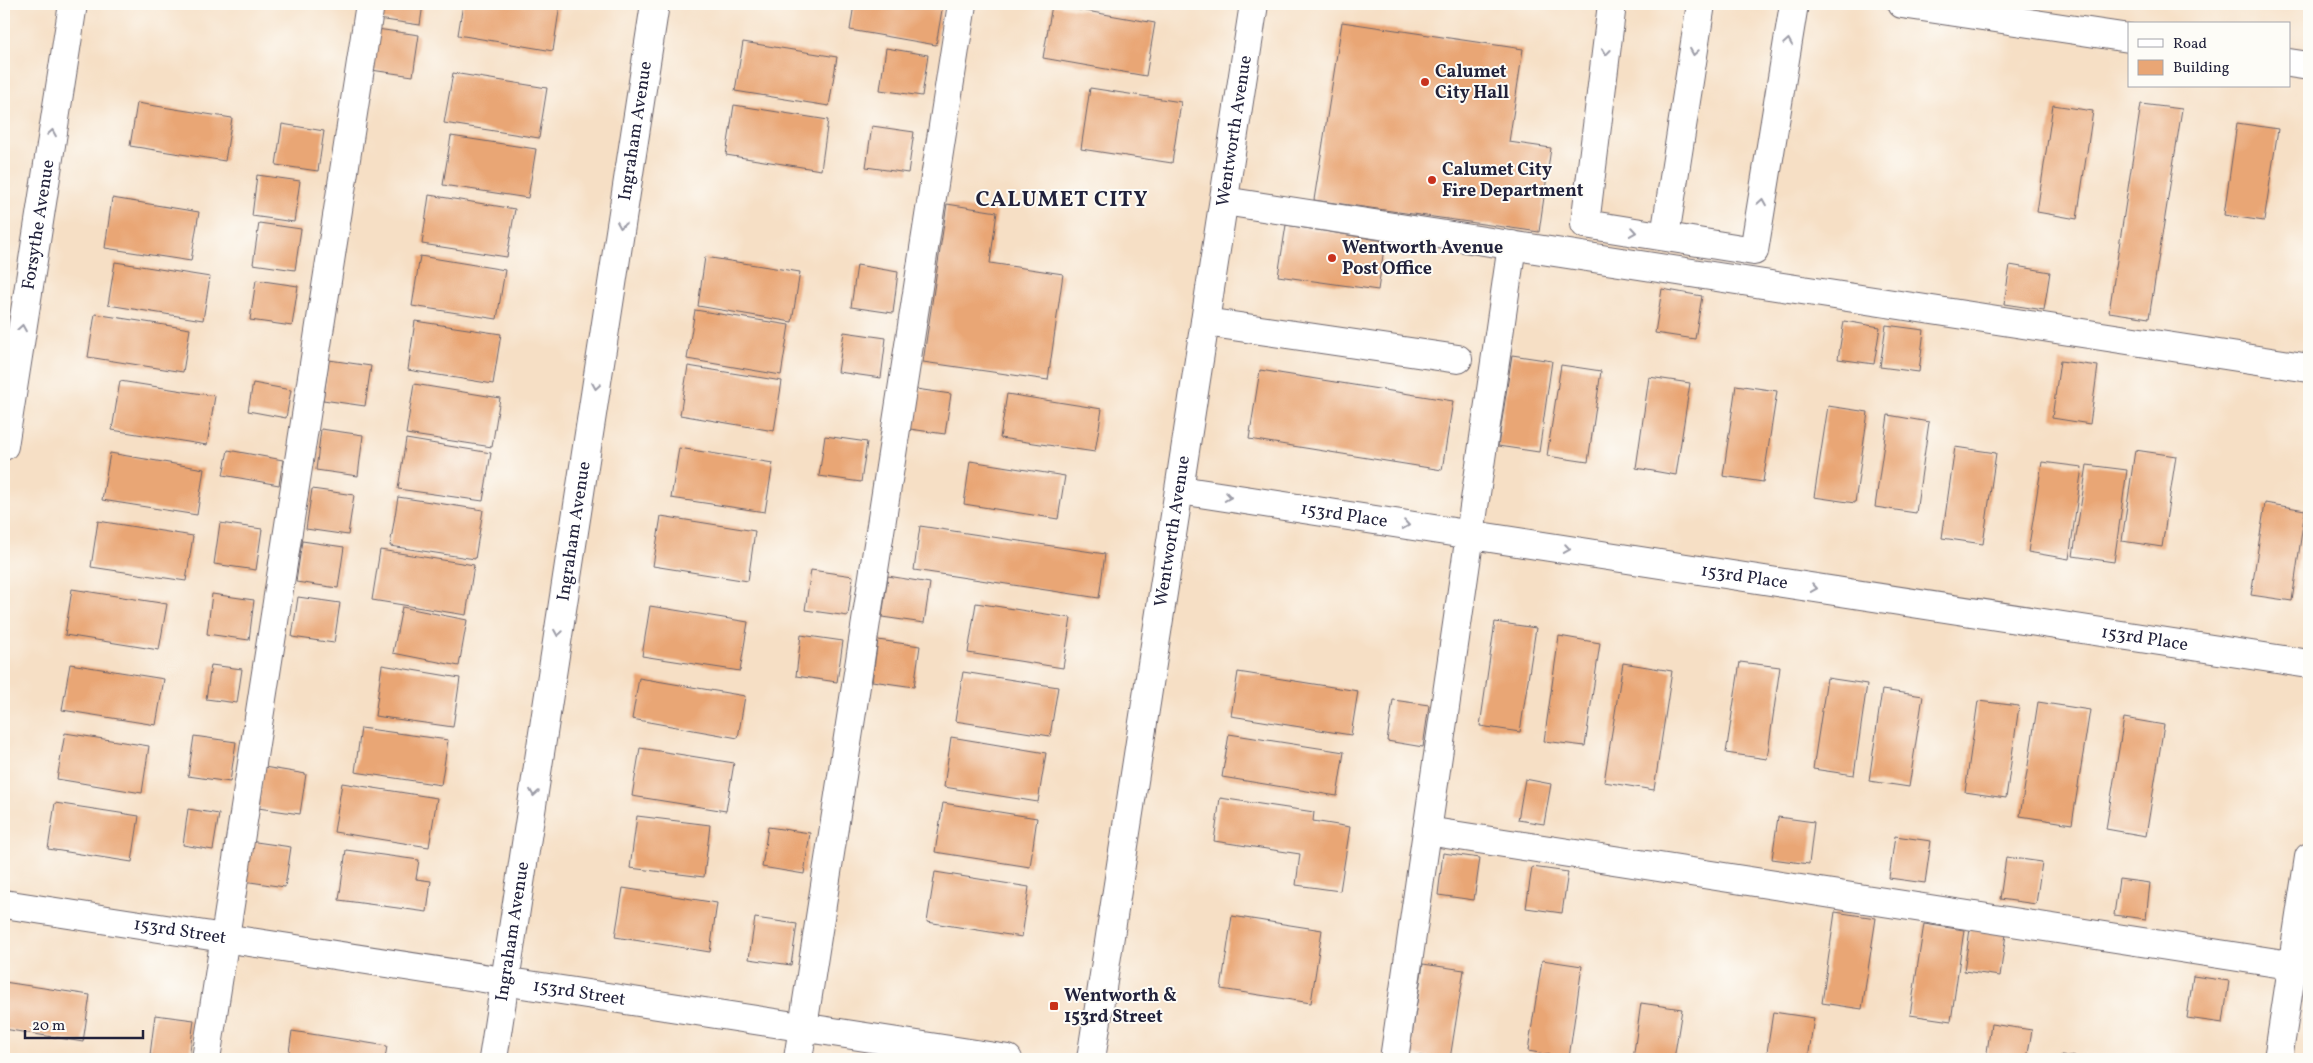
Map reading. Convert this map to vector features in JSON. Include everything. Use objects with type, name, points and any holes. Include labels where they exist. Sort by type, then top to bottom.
[{"type":"street","name":"Forsythe Avenue","points":[[4,446],[73,4]]},
{"type":"street","points":[[206,1059],[370,4]]},
{"type":"street","name":"Ingraham Avenue","points":[[493,1059],[655,4]]},
{"type":"street","points":[[798,1059],[962,4]]},
{"type":"street","name":"Wentworth Avenue","points":[[1091,1059],[1254,4]]},
{"type":"street","points":[[1612,4],[1584,224],[1754,251],[1794,4]]},
{"type":"street","points":[[1665,236],[1701,4]]},
{"type":"street","points":[[1902,4],[2128,38]]},
{"type":"street","points":[[2290,63],[2309,66]]},
{"type":"street","points":[[1224,201],[2309,368]]},
{"type":"street","points":[[1394,1059],[1512,245]]},
{"type":"street","points":[[1205,322],[1458,359]]},
{"type":"street","name":"153rd Place","points":[[1180,490],[2309,664]]},
{"type":"street","points":[[1427,831],[2301,967]]},
{"type":"street","points":[[2278,1059],[2301,967],[2309,857]]},
{"type":"street","name":"153rd Street","points":[[4,904],[1008,1059]]},
{"type":"building","points":[[380,4],[423,4],[420,25],[378,19]]},
{"type":"building","points":[[463,4],[560,4],[553,51],[458,35]]},
{"type":"building","points":[[854,4],[943,4],[936,45],[850,30]]},
{"type":"building","points":[[1052,5],[1155,23],[1146,76],[1043,58]]},
{"type":"building","points":[[1342,22],[1523,49],[1509,142],[1551,148],[1539,232],[1314,200]]},
{"type":"building","points":[[377,29],[419,35],[413,76],[371,70]]},
{"type":"building","points":[[743,42],[837,57],[829,106],[735,91]]},
{"type":"building","points":[[886,48],[928,55],[922,96],[880,90]]},
{"type":"building","points":[[453,73],[547,88],[539,138],[444,123]]},
{"type":"building","points":[[1090,88],[1181,102],[1172,163],[1081,149]]},
{"type":"building","points":[[137,103],[232,118],[225,161],[130,146]]},
{"type":"building","points":[[2141,104],[2182,109],[2149,318],[2109,312]]},
{"type":"building","points":[[734,105],[828,120],[821,170],[726,155]]},
{"type":"building","points":[[2053,105],[2093,111],[2077,219],[2037,212]]},
{"type":"building","points":[[2237,123],[2278,129],[2264,221],[2224,215]]},
{"type":"building","points":[[282,124],[324,131],[318,171],[276,165]]},
{"type":"building","points":[[872,126],[914,132],[908,173],[866,167]]},
{"type":"building","points":[[451,136],[536,149],[528,198],[443,185]]},
{"type":"building","points":[[257,175],[300,181],[294,222],[252,216]]},
{"type":"building","points":[[429,195],[515,209],[507,257],[422,244]]},
{"type":"building","points":[[112,198],[199,212],[191,261],[105,248]]},
{"type":"building","points":[[947,204],[997,212],[990,263],[1063,274],[1048,380],[923,362]]},
{"type":"building","points":[[259,223],[301,229],[295,270],[253,264]]},
{"type":"building","name":"Wentworth Avenue Post Office","points":[[1286,225],[1385,241],[1378,290],[1278,276]]},
{"type":"building","points":[[420,256],[505,270],[497,319],[412,306]]},
{"type":"building","points":[[705,257],[800,272],[792,322],[698,306]]},
{"type":"building","points":[[115,262],[210,277],[203,320],[108,305]]},
{"type":"building","points":[[857,265],[898,272],[893,313],[851,307]]},
{"type":"building","points":[[2010,265],[2050,272],[2044,310],[2004,304]]},
{"type":"building","points":[[256,280],[298,286],[292,326],[250,320]]},
{"type":"building","points":[[1662,289],[1702,296],[1695,339],[1655,333]]},
{"type":"building","points":[[695,310],[789,325],[781,375],[687,359]]},
{"type":"building","points":[[95,314],[190,329],[183,372],[88,357]]},
{"type":"building","points":[[415,321],[501,334],[493,384],[408,370]]},
{"type":"building","points":[[1844,321],[1880,327],[1874,364],[1838,359]]},
{"type":"building","points":[[1886,325],[1924,330],[1919,372],[1880,367]]},
{"type":"building","points":[[844,332],[886,338],[881,378],[838,372]]},
{"type":"building","points":[[1512,355],[1552,361],[1539,452],[1498,446]]},
{"type":"building","points":[[329,360],[371,366],[365,406],[323,400]]},
{"type":"building","points":[[2060,361],[2098,366],[2090,424],[2052,418]]},
{"type":"building","points":[[1561,365],[1601,371],[1588,462],[1547,456]]},
{"type":"building","points":[[688,366],[782,381],[774,431],[680,415]]},
{"type":"building","points":[[1260,370],[1453,401],[1442,470],[1249,439]]},
{"type":"building","points":[[1649,377],[1690,383],[1676,475],[1636,468]]},
{"type":"building","points":[[120,381],[215,396],[207,445],[112,430]]},
{"type":"building","points":[[253,383],[291,390],[286,418],[248,411]]},
{"type":"building","points":[[414,384],[500,398],[492,447],[406,434]]},
{"type":"building","points":[[1736,385],[1777,391],[1763,482],[1723,476]]},
{"type":"building","points":[[909,388],[951,394],[945,434],[903,428]]},
{"type":"building","points":[[1007,394],[1102,409],[1095,452],[1000,438]]},
{"type":"building","points":[[1828,406],[1868,412],[1855,503],[1814,497]]},
{"type":"building","points":[[1888,415],[1929,422],[1916,513],[1875,507]]},
{"type":"building","points":[[321,429],[363,435],[358,476],[316,470]]},
{"type":"building","points":[[825,436],[867,442],[861,482],[819,476]]},
{"type":"building","points":[[406,439],[491,453],[483,501],[398,489]]},
{"type":"building","points":[[1955,447],[1996,453],[1983,544],[1942,538]]},
{"type":"building","points":[[679,448],[773,463],[765,512],[671,498]]},
{"type":"building","points":[[228,450],[283,460],[279,485],[223,475]]},
{"type":"building","points":[[2135,450],[2176,456],[2162,547],[2122,541]]},
{"type":"building","points":[[110,453],[204,469],[197,515],[102,500]]},
{"type":"building","points":[[970,461],[1065,476],[1058,519],[964,504]]},
{"type":"building","points":[[2042,462],[2082,467],[2069,559],[2028,552]]},
{"type":"building","points":[[2087,465],[2127,470],[2114,562],[2073,556]]},
{"type":"building","points":[[312,489],[354,495],[348,535],[306,529]]},
{"type":"building","points":[[398,497],[483,510],[475,559],[390,546]]},
{"type":"building","points":[[2265,503],[2305,510],[2292,601],[2251,595]]},
{"type":"building","points":[[661,516],[755,531],[748,581],[653,566]]},
{"type":"building","points":[[98,521],[193,536],[186,581],[91,567]]},
{"type":"building","points":[[220,523],[262,529],[256,570],[214,564]]},
{"type":"building","points":[[920,526],[1105,554],[1099,598],[914,570]]},
{"type":"building","points":[[302,541],[344,547],[338,588],[296,582]]},
{"type":"building","points":[[380,550],[474,565],[466,615],[372,600]]},
{"type":"building","points":[[811,570],[853,576],[848,616],[805,610]]},
{"type":"building","points":[[888,576],[930,583],[924,623],[882,617]]},
{"type":"building","points":[[72,589],[167,604],[159,650],[65,635]]},
{"type":"building","points":[[212,594],[254,600],[249,640],[207,634]]},
{"type":"building","points":[[298,597],[340,603],[334,643],[292,637]]},
{"type":"building","points":[[976,603],[1071,618],[1063,668],[968,653]]},
{"type":"building","points":[[650,606],[748,622],[740,671],[642,656]]},
{"type":"building","points":[[402,607],[467,620],[459,666],[393,653]]},
{"type":"building","points":[[1495,622],[1536,628],[1520,732],[1480,726]]},
{"type":"building","points":[[801,635],[843,641],[837,682],[796,676]]},
{"type":"building","points":[[1559,636],[1600,643],[1585,746],[1544,741]]},
{"type":"building","points":[[878,640],[920,646],[914,687],[872,681]]},
{"type":"building","points":[[1740,662],[1780,667],[1767,759],[1726,753]]},
{"type":"building","points":[[1623,663],[1672,671],[1654,790],[1604,782]]},
{"type":"building","points":[[70,664],[164,679],[156,725],[62,710]]},
{"type":"building","points":[[211,665],[242,669],[237,703],[206,699]]},
{"type":"building","points":[[382,665],[460,678],[453,727],[375,716]]},
{"type":"building","points":[[963,672],[1058,687],[1050,736],[955,721]]},
{"type":"building","points":[[1238,672],[1358,691],[1351,735],[1231,716]]},
{"type":"building","points":[[639,678],[745,696],[738,738],[632,719]]},
{"type":"building","points":[[1827,678],[1867,684],[1854,775],[1813,769]]},
{"type":"building","points":[[1882,690],[1923,696],[1909,787],[1869,781]]},
{"type":"building","points":[[1393,700],[1429,705],[1423,747],[1387,741]]},
{"type":"building","points":[[1978,701],[2019,706],[2006,798],[1965,792]]},
{"type":"building","points":[[2038,702],[2090,710],[2072,824],[2020,816]]},
{"type":"building","points":[[2124,718],[2164,725],[2146,836],[2106,829]]},
{"type":"building","points":[[361,728],[448,740],[441,785],[355,772]]},
{"type":"building","points":[[65,733],[149,746],[142,793],[57,779]]},
{"type":"building","points":[[1229,734],[1344,752],[1337,796],[1222,777]]},
{"type":"building","points":[[194,736],[236,742],[230,782],[188,776]]},
{"type":"building","points":[[951,737],[1046,753],[1038,802],[944,787]]},
{"type":"building","points":[[640,748],[734,763],[726,811],[632,796]]},
{"type":"building","points":[[264,767],[306,774],[300,814],[258,808]]},
{"type":"building","points":[[1525,779],[1551,784],[1544,824],[1518,820]]},
{"type":"building","points":[[342,783],[437,798],[429,847],[334,832]]},
{"type":"building","points":[[1220,798],[1314,812],[1313,821],[1350,827],[1340,891],[1296,885],[1300,854],[1214,841]]},
{"type":"building","points":[[55,803],[139,816],[132,862],[48,849]]},
{"type":"building","points":[[943,803],[1037,818],[1030,867],[935,852]]},
{"type":"building","points":[[188,809],[219,814],[213,850],[183,845]]},
{"type":"building","points":[[637,816],[710,825],[704,877],[630,868]]},
{"type":"building","points":[[1778,817],[1814,822],[1809,864],[1772,859]]},
{"type":"building","points":[[768,827],[810,833],[804,874],[762,867]]},
{"type":"building","points":[[1895,836],[1931,841],[1925,883],[1889,878]]},
{"type":"building","points":[[249,841],[291,847],[285,887],[243,881]]},
{"type":"building","points":[[346,850],[419,860],[416,879],[431,881],[427,912],[339,900]]},
{"type":"building","points":[[1443,853],[1480,858],[1474,900],[1438,895]]},
{"type":"building","points":[[2006,857],[2042,862],[2036,904],[2000,899]]},
{"type":"building","points":[[1532,867],[1568,872],[1562,913],[1526,908]]},
{"type":"building","points":[[935,872],[1029,887],[1022,937],[927,922]]},
{"type":"building","points":[[2119,879],[2150,883],[2146,919],[2114,915]]},
{"type":"building","points":[[623,888],[717,903],[710,952],[615,937]]},
{"type":"building","points":[[1835,912],[1876,918],[1862,1009],[1822,1003]]},
{"type":"building","points":[[1232,916],[1322,930],[1311,1003],[1221,989]]},
{"type":"building","points":[[755,918],[797,924],[791,965],[749,959]]},
{"type":"building","points":[[1924,924],[1964,930],[1951,1021],[1910,1015]]},
{"type":"building","points":[[1970,929],[2006,934],[2000,976],[1964,971]]},
{"type":"building","points":[[1542,960],[1582,966],[1569,1058],[1528,1051]]},
{"type":"building","points":[[1423,964],[1464,970],[1450,1059],[1409,1055]]},
{"type":"building","points":[[2193,976],[2229,981],[2223,1023],[2187,1018]]},
{"type":"building","points":[[4,982],[90,995],[83,1042],[4,1029]]},
{"type":"building","points":[[1641,1003],[1682,1009],[1674,1059],[1633,1059]]},
{"type":"building","points":[[1773,1012],[1814,1018],[1808,1059],[1766,1059]]},
{"type":"building","points":[[155,1015],[194,1020],[189,1059],[150,1055]]},
{"type":"building","points":[[1991,1024],[2032,1030],[2027,1059],[1986,1059]]},
{"type":"building","points":[[292,1031],[387,1046],[385,1059],[288,1059]]},
{"type":"building","points":[[2061,1055],[2084,1058],[2084,1059],[2061,1059]]},
{"type":"place","name":"Calumet City Hall","points":[[1425,82]]},
{"type":"place","name":"Calumet City Fire Department","points":[[1432,180]]},
{"type":"place","name":"Wentworth Avenue Post Office","points":[[1332,258]]},
{"type":"place","name":"Wentworth & 153rd Street","points":[[1054,1006]]},
{"type":"district","name":"CALUMET CITY","points":[[1062,200]]}]
